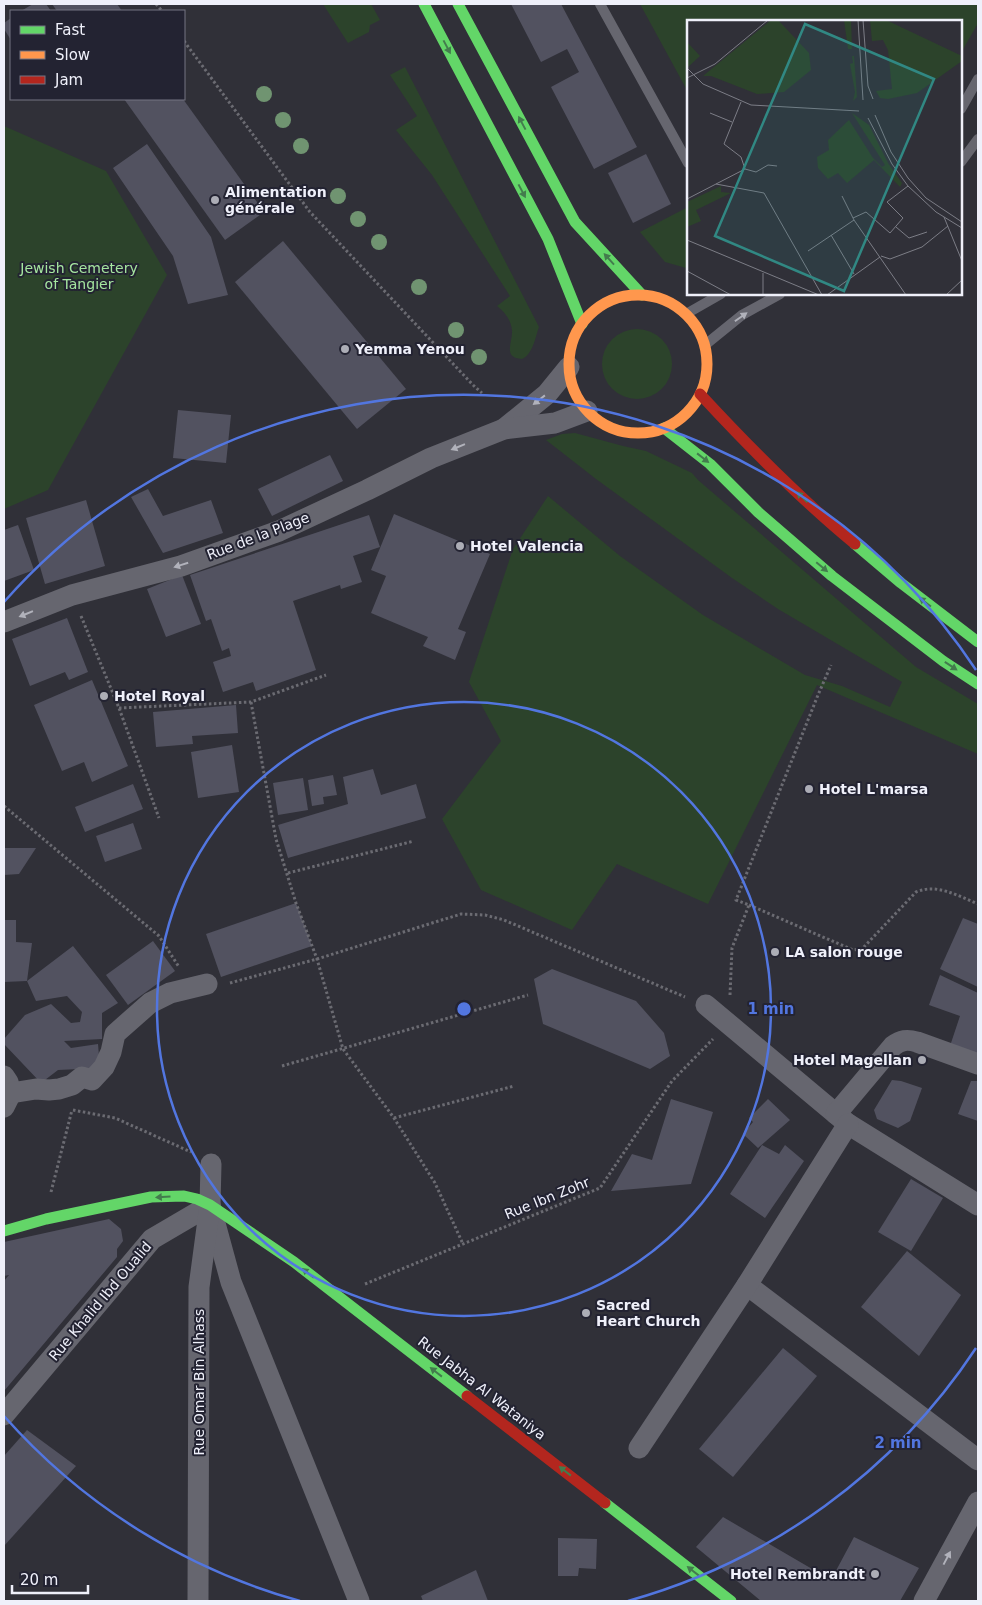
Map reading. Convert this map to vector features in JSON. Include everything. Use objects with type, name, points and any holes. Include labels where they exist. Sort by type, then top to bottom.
[{"type":"main road","points":[[424,4],[548,239],[582,324]]},
{"type":"main road","points":[[458,4],[575,222],[642,295]]},
{"type":"main road","points":[[642,295],[666,301],[686,314],[700,334],[707,357],[707,370],[705,382],[694,405],[675,422],[664,428],[644,432],[623,431],[604,424],[587,411],[580,401],[574,390],[569,367],[570,352],[582,324],[602,305],[615,299],[642,295]]},
{"type":"main road","points":[[700,394],[739,436],[828,522],[901,583],[978,642]]},
{"type":"main road","points":[[664,428],[710,464],[758,512],[832,576],[943,660],[978,684]]},
{"type":"main road","name":"Rue Jabha Al Wataniya","points":[[4,1231],[46,1219],[152,1198],[184,1196],[198,1199],[210,1205],[294,1262],[731,1601]]},
{"type":"street","points":[[504,429],[547,394],[569,367]]},
{"type":"street","points":[[504,429],[556,423],[587,411]]},
{"type":"street","name":"Rue de la Plage","points":[[4,622],[72,595],[181,566],[279,531],[431,458],[504,429]]},
{"type":"street","points":[[6,1092],[36,1088],[59,1089],[72,1084],[82,1077],[92,1080],[104,1067],[116,1034],[150,1003],[170,994],[200,986]]},
{"type":"street","points":[[706,1006],[842,1119],[978,1206]]},
{"type":"street","points":[[639,1448],[747,1285],[842,1119],[893,1046],[899,1041],[908,1039],[978,1064]]},
{"type":"street","name":"Rue Omar Bin Alhass","points":[[198,1601],[199,1287],[210,1205],[211,1164]]},
{"type":"street","points":[[210,1205],[231,1282],[359,1601]]},
{"type":"street","name":"Rue Khalid Ibd Oualid","points":[[4,1415],[152,1239],[210,1205]]},
{"type":"street","points":[[747,1285],[978,1460]]},
{"type":"street","points":[[924,1601],[975,1515]]},
{"type":"lane","points":[[600,4],[687,161]]},
{"type":"lane","points":[[962,106],[978,79]]},
{"type":"lane","points":[[962,161],[978,139]]},
{"type":"lane","points":[[686,314],[719,295]]},
{"type":"lane","points":[[704,345],[742,316],[778,295]]},
{"type":"path","points":[[185,42],[310,212],[473,385],[482,392]]},
{"type":"path","points":[[72,595],[119,708],[159,818]]},
{"type":"path","points":[[831,666],[736,900],[852,950],[862,949],[916,892],[925,888],[939,888],[978,904]]},
{"type":"path","points":[[119,708],[251,702],[326,675]]},
{"type":"path","points":[[251,702],[276,839],[288,872],[296,903],[317,959],[342,1049],[394,1118],[435,1183],[463,1244]]},
{"type":"path","points":[[4,806],[159,936],[200,986],[229,984],[462,914],[485,915],[504,920],[706,1006]]},
{"type":"path","points":[[288,872],[414,841]]},
{"type":"path","points":[[728,1023],[732,948],[750,905]]},
{"type":"path","points":[[282,1066],[528,996]]},
{"type":"path","name":"Rue Ibn Zohr","points":[[336,1296],[600,1188],[672,1081],[728,1023]]},
{"type":"path","points":[[394,1118],[514,1086]]},
{"type":"path","points":[[64,1108],[115,1118],[141,1128],[211,1164]]},
{"type":"path","points":[[52,1191],[72,1110]]},
{"type":"green space","points":[[323,4],[371,4],[380,20],[370,25],[369,32],[348,43]]},
{"type":"green space","points":[[640,4],[978,4],[978,23],[962,51],[962,20],[687,20],[687,90]]},
{"type":"green space","points":[[405,67],[539,327],[531,350],[522,359],[512,356],[510,353],[511,326],[507,316],[497,306],[510,296],[432,175],[396,130],[417,116],[390,75]]},
{"type":"green space","name":"Jewish Cemetery of Tangier","points":[[4,126],[106,171],[167,275],[48,490],[4,509]]},
{"type":"green space","points":[[687,208],[687,268],[665,262],[640,232]]},
{"type":"green space","points":[[637,329],[650,332],[662,339],[669,351],[672,364],[669,377],[662,389],[650,396],[637,399],[624,396],[612,389],[605,377],[602,364],[605,351],[612,339],[624,332]]},
{"type":"green space","points":[[575,433],[646,451],[692,473],[916,667],[978,704],[978,754],[817,685],[708,904],[617,864],[572,930],[481,890],[442,819],[501,741],[469,682],[513,549],[548,496],[620,556],[703,615],[805,675],[842,686],[890,707],[902,682],[778,609],[732,578],[596,479],[546,440],[562,434]]},
{"type":"building","points":[[33,4],[46,4],[50,10],[23,10]]},
{"type":"building","points":[[52,4],[117,4],[121,10],[56,10]]},
{"type":"building","points":[[511,4],[561,4],[637,147],[594,169],[551,87],[579,72],[567,49],[541,62]]},
{"type":"building","points":[[10,19],[10,38],[4,29],[4,23]]},
{"type":"building","points":[[125,100],[184,100],[264,212],[225,240]]},
{"type":"building","points":[[147,144],[211,237],[228,295],[188,304],[173,256],[113,168]]},
{"type":"building","points":[[646,154],[671,204],[633,223],[608,173]]},
{"type":"building","points":[[283,241],[406,389],[357,429],[235,282]]},
{"type":"building","points":[[178,410],[231,415],[226,463],[173,458]]},
{"type":"building","points":[[330,455],[343,481],[272,516],[258,489]]},
{"type":"building","points":[[148,489],[163,516],[211,500],[223,533],[163,553],[131,497]]},
{"type":"building","points":[[86,500],[105,566],[45,584],[26,518]]},
{"type":"building","points":[[394,514],[490,554],[458,629],[466,632],[455,660],[423,646],[428,637],[371,613],[386,576],[371,570]]},
{"type":"building","points":[[369,515],[380,547],[353,556],[362,582],[341,589],[340,585],[293,601],[316,670],[256,691],[253,682],[223,692],[213,662],[231,656],[229,648],[222,651],[211,619],[206,621],[190,575]]},
{"type":"building","points":[[18,525],[34,570],[4,581],[4,530]]},
{"type":"building","points":[[182,575],[201,624],[166,637],[147,589]]},
{"type":"building","points":[[67,618],[88,672],[69,680],[65,672],[30,686],[12,639]]},
{"type":"building","points":[[92,680],[128,766],[92,782],[84,762],[62,771],[34,705]]},
{"type":"building","points":[[236,705],[238,733],[192,736],[193,744],[156,747],[153,712]]},
{"type":"building","points":[[232,745],[239,792],[198,798],[191,752]]},
{"type":"building","points":[[373,769],[381,795],[416,784],[426,818],[288,858],[278,825],[348,804],[343,777]]},
{"type":"building","points":[[333,775],[337,795],[323,797],[324,804],[312,806],[308,780]]},
{"type":"building","points":[[303,778],[308,810],[278,815],[273,783]]},
{"type":"building","points":[[133,784],[143,809],[85,832],[75,807]]},
{"type":"building","points":[[133,823],[142,849],[105,862],[96,836]]},
{"type":"building","points":[[4,848],[36,848],[19,874],[4,875]]},
{"type":"building","points":[[296,903],[312,946],[221,977],[206,934]]},
{"type":"building","points":[[963,918],[978,924],[978,987],[940,969]]},
{"type":"building","points":[[4,920],[16,920],[16,942],[32,943],[27,981],[4,982]]},
{"type":"building","points":[[153,941],[175,971],[128,1005],[106,975]]},
{"type":"building","points":[[73,946],[118,1003],[102,1013],[102,1039],[64,1041],[71,1048],[98,1044],[100,1068],[58,1070],[41,1083],[4,1044],[4,1039],[25,1015],[51,1004],[71,1023],[80,1022],[82,1012],[67,996],[36,1001],[27,981]]},
{"type":"building","points":[[552,969],[636,1001],[664,1033],[670,1056],[650,1069],[543,1024],[534,979]]},
{"type":"building","points":[[940,975],[978,993],[978,1060],[949,1049],[960,1016],[929,1005]]},
{"type":"building","points":[[892,1080],[922,1088],[910,1121],[898,1128],[877,1119],[874,1110]]},
{"type":"building","points":[[971,1081],[978,1081],[978,1121],[958,1114]]},
{"type":"building","points":[[671,1099],[713,1112],[691,1184],[611,1191],[632,1154],[652,1160]]},
{"type":"building","points":[[768,1099],[790,1120],[758,1148],[743,1134],[753,1122],[749,1118]]},
{"type":"building","points":[[762,1145],[779,1154],[785,1145],[804,1161],[765,1218],[730,1194]]},
{"type":"building","points":[[911,1179],[943,1198],[911,1251],[878,1232]]},
{"type":"building","points":[[109,1219],[121,1229],[123,1241],[117,1249],[117,1257],[4,1391],[4,1281],[9,1275],[4,1276],[4,1242]]},
{"type":"building","points":[[907,1251],[961,1295],[919,1356],[861,1307]]},
{"type":"building","points":[[783,1348],[817,1376],[733,1477],[699,1449]]},
{"type":"building","points":[[27,1430],[76,1466],[4,1546],[4,1456]]},
{"type":"building","points":[[723,1517],[831,1580],[854,1537],[919,1568],[900,1601],[761,1601],[696,1547]]},
{"type":"building","points":[[558,1538],[597,1539],[596,1569],[579,1568],[578,1576],[558,1576]]},
{"type":"building","points":[[476,1570],[488,1601],[423,1601],[421,1596]]},
{"type":"traffic: fast","points":[[424,4],[548,239],[582,324]]},
{"type":"traffic: fast","points":[[458,4],[575,222],[642,295]]},
{"type":"traffic: fast","points":[[664,428],[710,464],[758,512],[832,576],[943,661],[978,684]]},
{"type":"traffic: fast","points":[[855,544],[901,583],[978,642]]},
{"type":"traffic: fast","points":[[4,1231],[46,1219],[151,1197],[184,1196],[197,1199],[210,1205],[294,1262],[467,1396]]},
{"type":"traffic: fast","points":[[605,1503],[731,1601]]},
{"type":"traffic: slow","points":[[638,295],[664,300],[687,315],[702,338],[707,364],[702,390],[687,413],[664,428],[638,433],[612,428],[589,413],[574,390],[569,364],[574,338],[589,315],[612,300],[638,295]]},
{"type":"traffic: jam","points":[[700,394],[775,472],[855,544]]},
{"type":"traffic: jam","points":[[467,1396],[605,1503]]},
{"type":"place","name":"Alimentation générale","points":[[215,200]]},
{"type":"place","name":"Yemma Yenou","points":[[345,349]]},
{"type":"place","name":"Hotel Valencia","points":[[460,546]]},
{"type":"place","name":"Hotel Royal","points":[[104,696]]},
{"type":"place","name":"Hotel L'marsa","points":[[809,789]]},
{"type":"place","name":"LA salon rouge","points":[[775,952]]},
{"type":"place","name":"Hotel Magellan","points":[[922,1060]]},
{"type":"place","name":"Sacred Heart Church","points":[[586,1313]]},
{"type":"place","name":"Hotel Rembrandt","points":[[875,1574]]}]
